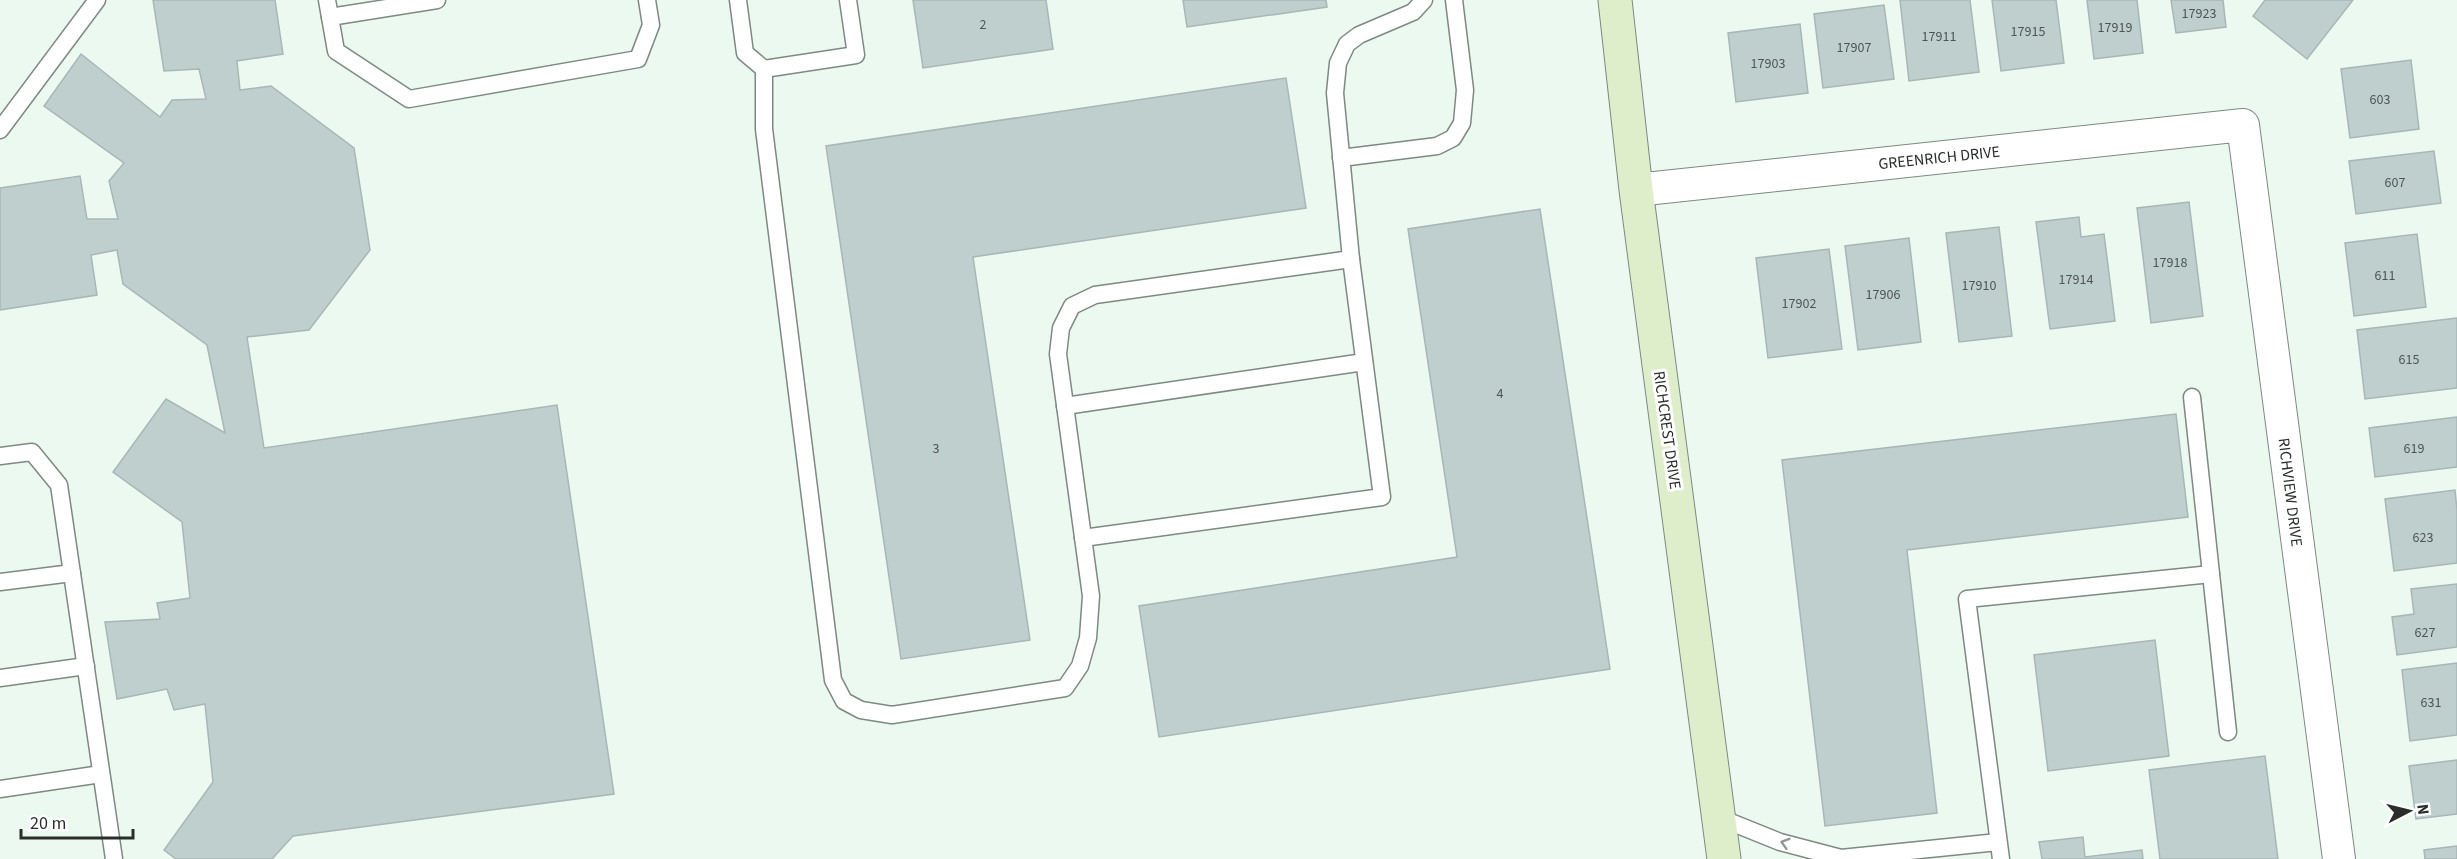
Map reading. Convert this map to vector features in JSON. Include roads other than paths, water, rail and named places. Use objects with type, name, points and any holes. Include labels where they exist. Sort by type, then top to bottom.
[{"type":"street","name":"RICHCREST DRIVE","points":[[1615,0],[1636,190],[1724,859]]},
{"type":"street","name":"GREENRICH DRIVE","points":[[1636,190],[2243,125]]},
{"type":"street","name":"RICHVIEW DRIVE","points":[[2243,125],[2339,859]]},
{"type":"lane","points":[[0,130],[97,0]]},
{"type":"lane","points":[[327,0],[336,51],[409,99],[638,59],[651,25],[647,0]]},
{"type":"lane","points":[[330,18],[437,0]]},
{"type":"lane","points":[[738,0],[745,53],[764,69],[856,55],[848,0]]},
{"type":"lane","points":[[1083,538],[1382,497],[1351,259],[1335,93],[1338,63],[1347,45],[1359,35],[1413,12],[1424,0]]},
{"type":"lane","points":[[1341,158],[1437,146],[1453,138],[1462,123],[1465,99],[1454,0]]},
{"type":"lane","points":[[764,69],[764,129],[833,680],[843,700],[861,710],[892,715],[1065,688],[1080,666],[1088,638],[1091,596],[1058,354],[1061,328],[1072,306],[1095,295],[1351,259]]},
{"type":"lane","points":[[1065,406],[1364,363]]},
{"type":"lane","points":[[2192,397],[2228,732]]},
{"type":"lane","points":[[0,456],[32,452],[59,485],[114,859]]},
{"type":"lane","points":[[0,582],[72,573]]},
{"type":"lane","points":[[2001,859],[1967,599],[2211,574]]},
{"type":"lane","points":[[0,678],[86,666]]},
{"type":"lane","points":[[0,789],[101,774]]},
{"type":"lane","points":[[1718,817],[1780,842],[1840,858],[1998,842]]}]
